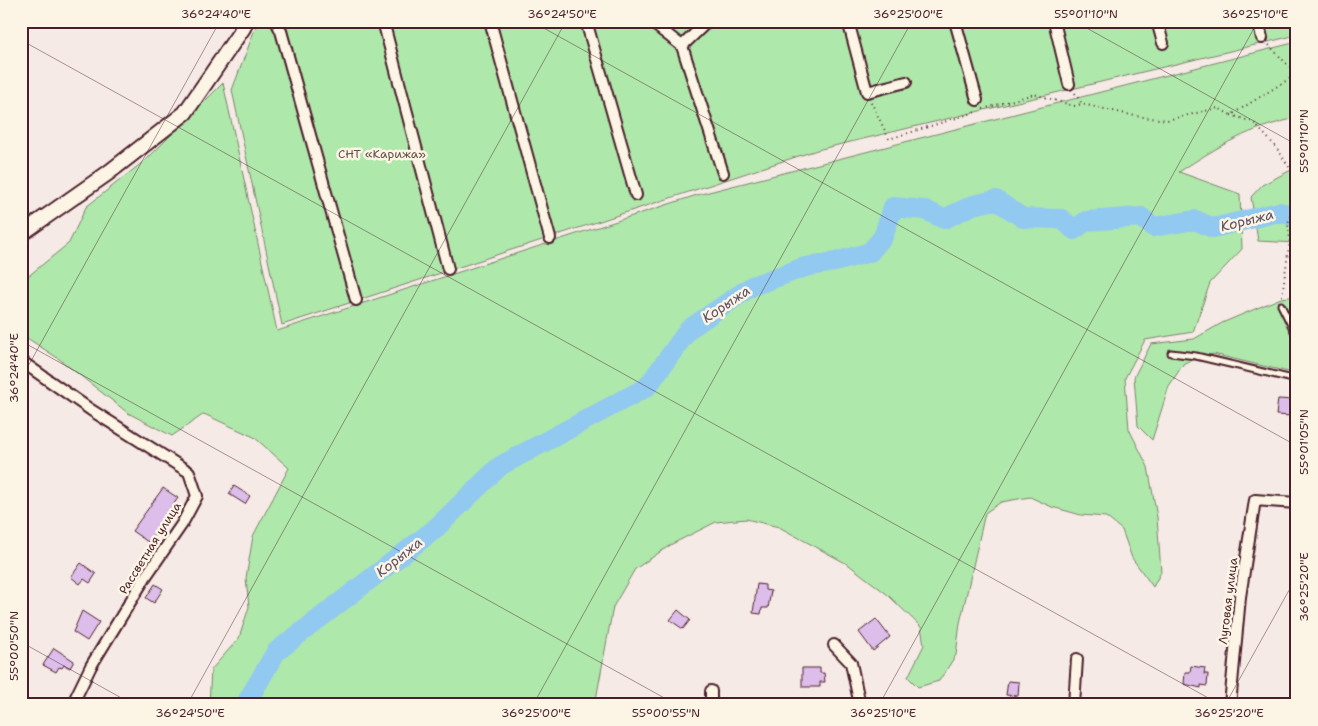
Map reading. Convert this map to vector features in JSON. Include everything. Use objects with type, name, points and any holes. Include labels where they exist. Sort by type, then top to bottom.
[{"type":"street","points":[[21,234],[108,173],[185,113],[246,21]]},
{"type":"street","points":[[276,21],[281,31],[356,300]]},
{"type":"street","points":[[383,21],[448,269]]},
{"type":"street","points":[[490,21],[550,238]]},
{"type":"street","points":[[586,21],[636,195]]},
{"type":"street","points":[[650,21],[682,46],[723,173]]},
{"type":"street","points":[[682,46],[708,21]]},
{"type":"street","points":[[848,21],[867,92],[906,82]]},
{"type":"street","points":[[955,21],[977,100]]},
{"type":"street","points":[[1054,21],[1069,84]]},
{"type":"street","points":[[1158,21],[1163,43]]},
{"type":"street","points":[[1258,21],[1262,38]]},
{"type":"street","name":"Рассветная улица","points":[[21,361],[91,410],[189,472],[197,496],[182,524],[146,576],[90,666],[72,705]]},
{"type":"street","name":"Луговая улица","points":[[1230,705],[1240,596],[1255,500],[1297,503]]},
{"type":"street","points":[[834,645],[851,663],[860,705]]},
{"type":"street","points":[[1074,705],[1077,659]]},
{"type":"street","points":[[711,691],[711,705]]},
{"type":"lane","points":[[1281,305],[1297,338]]},
{"type":"lane","points":[[1171,353],[1196,356],[1297,380]]},
{"type":"path","points":[[1232,115],[1297,74],[1262,38]]},
{"type":"path","points":[[1069,84],[1082,104]]},
{"type":"path","points":[[870,101],[889,139],[1034,94],[1074,106],[1082,104],[1136,116],[1168,120],[1218,108],[1253,122],[1276,147],[1297,179]]},
{"type":"path","points":[[1281,305],[1290,239],[1288,224],[1292,203],[1297,191]]},
{"type":"green space","name":"СНТ «Карижа»","points":[[258,21],[1297,21],[1297,35],[817,150],[282,325],[232,90]]},
{"type":"green space","points":[[1297,42],[1297,118],[1249,132],[1179,172],[1240,194],[1242,249],[1210,283],[1193,332],[1145,340],[1125,378],[1129,429],[1148,467],[1157,517],[1161,572],[1153,587],[1132,558],[1122,530],[1106,517],[1081,515],[1052,507],[1030,497],[1001,502],[985,513],[960,623],[956,655],[939,681],[918,687],[908,677],[924,645],[921,627],[888,595],[849,565],[779,527],[746,519],[716,522],[672,544],[635,569],[613,607],[595,705],[209,705],[211,670],[239,638],[249,607],[246,578],[253,536],[289,468],[254,437],[204,414],[172,436],[128,413],[59,359],[21,334],[21,282],[69,243],[86,207],[148,158],[223,83],[277,331],[697,195]]},
{"type":"green space","points":[[1297,167],[1297,243],[1258,241],[1251,197],[1262,185]]},
{"type":"green space","points":[[1297,296],[1297,374],[1213,354],[1184,363],[1169,386],[1152,440],[1138,426],[1134,377],[1151,344],[1194,339],[1222,323],[1281,298]]},
{"type":"building","points":[[1278,399],[1294,400],[1292,416],[1276,415]]},
{"type":"building","points":[[234,486],[250,496],[245,504],[229,494]]},
{"type":"building","points":[[163,488],[178,498],[159,525],[162,527],[148,542],[132,531]]},
{"type":"building","points":[[81,563],[96,574],[90,583],[84,579],[80,584],[71,577]]},
{"type":"building","points":[[155,584],[163,589],[154,603],[146,598]]},
{"type":"building","points":[[757,584],[765,585],[765,590],[771,591],[768,608],[762,608],[761,614],[753,613]]},
{"type":"building","points":[[678,610],[690,620],[683,629],[670,620]]},
{"type":"building","points":[[82,611],[99,622],[87,641],[73,632]]},
{"type":"building","points":[[876,619],[890,637],[873,651],[859,632]]},
{"type":"building","points":[[54,648],[74,661],[70,668],[64,665],[62,668],[59,667],[56,672],[43,665]]},
{"type":"building","points":[[1191,666],[1205,668],[1204,674],[1208,674],[1207,686],[1201,685],[1201,688],[1184,684],[1185,672],[1190,672]]},
{"type":"building","points":[[802,668],[820,668],[820,673],[824,673],[825,682],[820,682],[820,687],[802,687]]},
{"type":"building","points":[[1008,681],[1019,682],[1018,696],[1006,695]]},
{"type":"waterway","name":"Корыжа","points":[[245,705],[276,652],[435,529],[500,466],[647,387],[689,329],[752,286],[805,267],[835,262],[870,252],[883,237],[893,207],[925,210],[944,219],[973,205],[996,200],[1023,218],[1062,219],[1074,230],[1086,221],[1141,217],[1153,227],[1195,220],[1213,228],[1279,212],[1297,217]]}]
